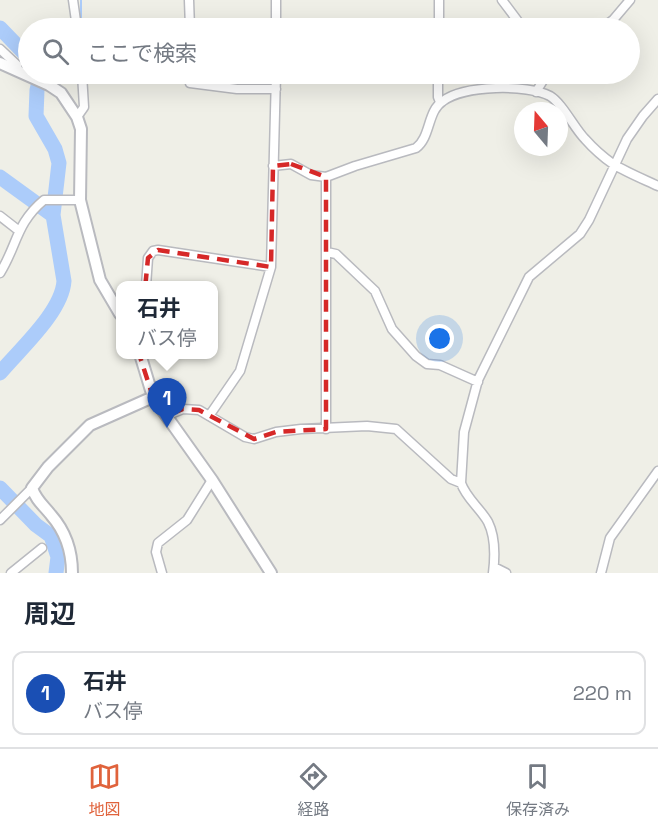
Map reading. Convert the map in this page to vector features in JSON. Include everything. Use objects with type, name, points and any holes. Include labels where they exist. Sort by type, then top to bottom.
[{"type":"street","points":[[73,0],[76,18]]},
{"type":"street","points":[[189,0],[190,18]]},
{"type":"street","points":[[276,0],[276,18]]},
{"type":"street","points":[[439,0],[439,18]]},
{"type":"street","points":[[502,0],[516,18]]},
{"type":"street","points":[[616,18],[630,0]]},
{"type":"street","points":[[0,49],[17,65],[18,71]]},
{"type":"street","points":[[0,63],[18,71]]},
{"type":"street","points":[[47,84],[61,93],[77,117],[81,129],[80,200],[100,280],[116,307]]},
{"type":"street","points":[[77,117],[84,107],[83,84]]},
{"type":"street","points":[[206,84],[276,89]]},
{"type":"street","points":[[209,416],[240,371],[271,267],[276,84]]},
{"type":"street","points":[[438,84],[440,102]]},
{"type":"street","points":[[536,92],[541,84]]},
{"type":"street","points":[[273,166],[291,164],[311,175],[326,177],[416,148],[423,140],[440,102],[450,96],[478,89],[514,89],[552,97],[583,138],[614,165],[658,186]]},
{"type":"street","points":[[506,573],[494,570],[493,541],[488,522],[463,490],[461,483],[464,432],[478,382],[529,277],[580,234],[633,131],[658,99]]},
{"type":"street","points":[[326,177],[326,429]]},
{"type":"street","points":[[0,273],[18,230],[32,209],[44,200],[80,200]]},
{"type":"street","points":[[0,216],[18,230]]},
{"type":"street","points":[[146,281],[148,258],[153,251],[158,250],[271,267]]},
{"type":"street","points":[[327,252],[336,254],[375,291],[392,329],[416,356],[427,364],[440,365],[478,382]]},
{"type":"street","points":[[142,359],[153,397],[212,480],[271,573]]},
{"type":"street","points":[[0,520],[90,425],[153,397]]},
{"type":"street","points":[[166,416],[183,409],[199,410],[245,437],[254,439],[276,432],[366,426],[396,429],[451,479],[461,483]]},
{"type":"street","points":[[601,573],[610,538],[658,471]]},
{"type":"street","points":[[162,573],[156,552],[158,543],[187,520],[212,480]]},
{"type":"street","points":[[28,492],[64,531],[70,548],[72,573]]},
{"type":"street","points":[[11,573],[42,549]]},
{"type":"highlighted area","points":[[291,164],[326,177],[326,429],[276,432],[254,439],[199,410],[183,409],[166,416],[153,397],[131,329],[144,299],[148,258],[158,250],[271,267],[273,166]]},
{"type":"waterway","points":[[81,0],[81,18]]},
{"type":"waterway","points":[[0,28],[18,47]]},
{"type":"waterway","points":[[0,373],[29,342],[48,317],[56,305],[64,281],[53,215],[59,163],[55,149],[36,116],[38,84]]},
{"type":"waterway","points":[[0,177],[51,214]]},
{"type":"waterway","points":[[0,488],[36,525],[51,536],[58,557],[56,573]]},
{"type":"place","name":"石井","points":[[167,428]]}]
